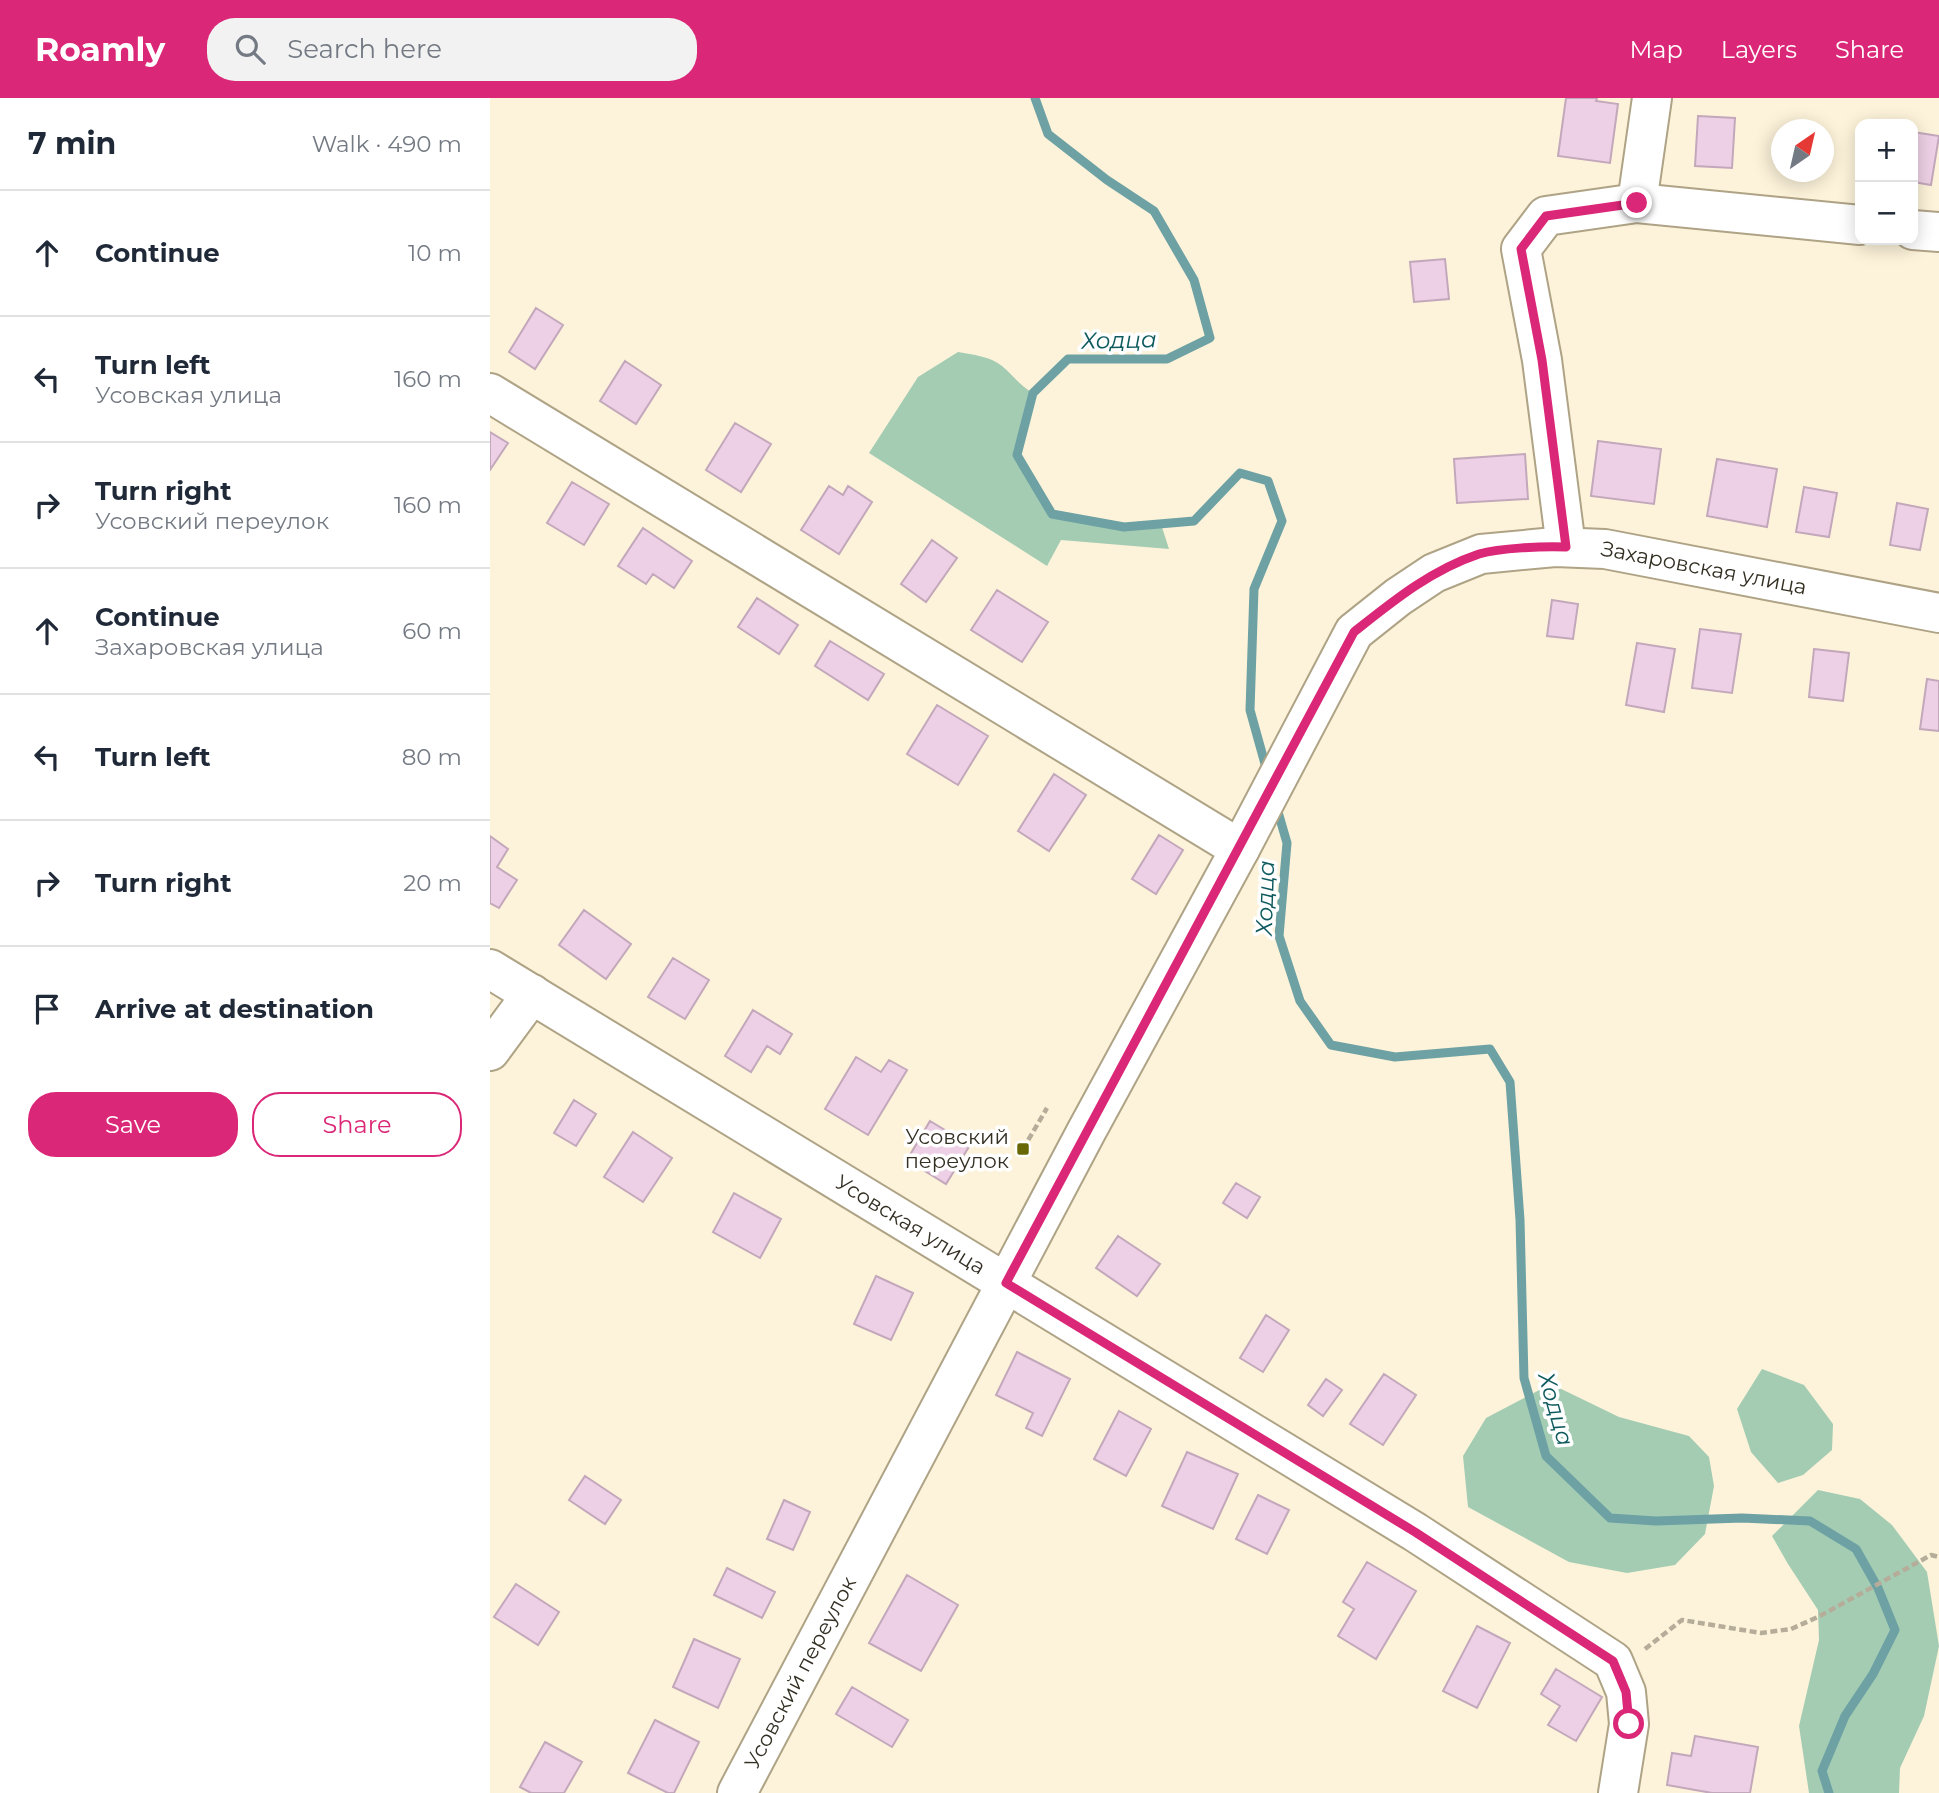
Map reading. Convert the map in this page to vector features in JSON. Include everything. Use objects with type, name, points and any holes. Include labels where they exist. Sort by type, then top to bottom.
[{"type":"street","points":[[1637,203],[1652,98]]},
{"type":"street","points":[[1566,547],[1542,360],[1521,249],[1546,216],[1637,203],[1855,225]]},
{"type":"street","points":[[1918,230],[1939,232]]},
{"type":"street","points":[[490,393],[1240,849]]},
{"type":"street","name":"Захаровская улица","points":[[1339,661],[1354,632],[1434,573],[1481,554],[1520,549],[1605,549],[1939,613]]},
{"type":"street","name":"Усовский переулок","points":[[737,1793],[1339,661]]},
{"type":"street","name":"Усовская улица","points":[[490,969],[1415,1532],[1615,1666]]},
{"type":"street","points":[[490,1051],[532,994]]},
{"type":"street","points":[[1615,1666],[1626,1692],[1629,1724],[1618,1793]]},
{"type":"path","points":[[1023,1149],[1047,1108]]},
{"type":"path","points":[[1615,1666],[1682,1620],[1761,1633],[1791,1629],[1877,1586],[1931,1555],[1939,1557]]},
{"type":"green space","points":[[958,352],[992,360],[1033,393],[1017,455],[1052,514],[1124,527],[1161,524],[1169,549],[1061,540],[1047,566],[869,453],[918,377]]},
{"type":"green space","points":[[1762,1369],[1804,1385],[1833,1424],[1832,1450],[1803,1475],[1778,1483],[1751,1452],[1737,1409]]},
{"type":"green space","points":[[1551,1384],[1619,1417],[1689,1436],[1709,1457],[1714,1486],[1705,1534],[1675,1565],[1627,1573],[1569,1562],[1468,1507],[1463,1456],[1486,1418]]},
{"type":"green space","points":[[1818,1490],[1860,1499],[1892,1525],[1927,1572],[1939,1646],[1924,1716],[1900,1768],[1899,1793],[1809,1793],[1799,1726],[1819,1640],[1818,1610],[1772,1536]]},
{"type":"building","points":[[1566,98],[1597,98],[1596,101],[1618,104],[1610,163],[1558,156]]},
{"type":"building","points":[[1698,116],[1735,118],[1732,168],[1695,166]]},
{"type":"building","points":[[1918,133],[1939,136],[1931,185],[1918,183]]},
{"type":"building","points":[[1445,259],[1449,299],[1414,302],[1410,262]]},
{"type":"building","points":[[536,308],[563,325],[535,369],[509,352]]},
{"type":"building","points":[[625,361],[661,385],[636,424],[600,401]]},
{"type":"building","points":[[735,423],[771,444],[741,492],[706,470]]},
{"type":"building","points":[[490,432],[508,443],[490,470]]},
{"type":"building","points":[[1598,441],[1661,449],[1654,504],[1591,496]]},
{"type":"building","points":[[1525,454],[1528,499],[1457,503],[1454,459]]},
{"type":"building","points":[[1717,459],[1777,469],[1767,527],[1707,516]]},
{"type":"building","points":[[572,482],[609,504],[584,545],[547,523]]},
{"type":"building","points":[[829,486],[843,495],[848,486],[872,502],[839,554],[801,530]]},
{"type":"building","points":[[1804,487],[1837,493],[1829,537],[1796,532]]},
{"type":"building","points":[[1897,503],[1928,509],[1920,550],[1890,545]]},
{"type":"building","points":[[643,528],[692,561],[674,588],[653,574],[646,584],[618,566]]},
{"type":"building","points":[[932,540],[957,558],[926,602],[901,584]]},
{"type":"building","points":[[997,590],[1048,622],[1022,662],[971,630]]},
{"type":"building","points":[[757,598],[798,625],[779,654],[738,627]]},
{"type":"building","points":[[1552,600],[1578,604],[1573,639],[1547,636]]},
{"type":"building","points":[[1700,629],[1741,634],[1732,693],[1692,688]]},
{"type":"building","points":[[830,641],[884,674],[868,700],[815,666]]},
{"type":"building","points":[[1637,643],[1675,649],[1664,712],[1626,705]]},
{"type":"building","points":[[1814,649],[1849,653],[1843,701],[1809,697]]},
{"type":"building","points":[[1927,679],[1939,681],[1939,731],[1920,729]]},
{"type":"building","points":[[937,705],[988,736],[958,785],[907,754]]},
{"type":"building","points":[[1054,774],[1086,795],[1049,851],[1018,831]]},
{"type":"building","points":[[1159,835],[1183,850],[1156,894],[1132,879]]},
{"type":"building","points":[[490,836],[508,849],[497,867],[517,880],[499,908],[490,903]]},
{"type":"building","points":[[584,910],[631,944],[606,979],[559,945]]},
{"type":"building","points":[[673,958],[709,980],[685,1019],[648,997]]},
{"type":"building","points":[[753,1010],[792,1034],[780,1054],[767,1046],[751,1072],[725,1056]]},
{"type":"building","points":[[856,1057],[881,1072],[889,1060],[907,1070],[868,1135],[825,1109]]},
{"type":"building","points":[[574,1100],[596,1114],[576,1146],[554,1133]]},
{"type":"building","points":[[930,1121],[970,1145],[946,1184],[907,1160]]},
{"type":"building","points":[[633,1132],[672,1158],[643,1202],[604,1177]]},
{"type":"building","points":[[1236,1183],[1260,1197],[1247,1218],[1223,1203]]},
{"type":"building","points":[[734,1193],[781,1219],[760,1258],[713,1232]]},
{"type":"building","points":[[1118,1236],[1160,1264],[1137,1296],[1096,1268]]},
{"type":"building","points":[[876,1276],[913,1293],[891,1340],[854,1324]]},
{"type":"building","points":[[1266,1315],[1289,1330],[1263,1372],[1240,1358]]},
{"type":"building","points":[[1017,1352],[1070,1379],[1042,1436],[1026,1428],[1033,1413],[996,1395]]},
{"type":"building","points":[[1384,1374],[1416,1395],[1383,1445],[1350,1424]]},
{"type":"building","points":[[1326,1379],[1342,1390],[1323,1416],[1308,1405]]},
{"type":"building","points":[[1119,1411],[1151,1429],[1126,1476],[1094,1459]]},
{"type":"building","points":[[1187,1452],[1238,1474],[1213,1529],[1162,1506]]},
{"type":"building","points":[[585,1476],[621,1500],[605,1524],[569,1500]]},
{"type":"building","points":[[1258,1495],[1289,1510],[1267,1554],[1236,1539]]},
{"type":"building","points":[[784,1500],[810,1512],[793,1550],[767,1539]]},
{"type":"building","points":[[1367,1562],[1416,1591],[1376,1659],[1338,1636],[1354,1609],[1343,1602]]},
{"type":"building","points":[[727,1568],[775,1592],[762,1618],[714,1595]]},
{"type":"building","points":[[907,1575],[958,1605],[921,1671],[869,1643]]},
{"type":"building","points":[[516,1584],[559,1612],[538,1645],[494,1617]]},
{"type":"building","points":[[1477,1626],[1510,1643],[1477,1708],[1443,1691]]},
{"type":"building","points":[[694,1639],[740,1659],[718,1708],[673,1687]]},
{"type":"building","points":[[1556,1669],[1602,1697],[1576,1741],[1548,1725],[1560,1706],[1541,1694]]},
{"type":"building","points":[[852,1687],[908,1720],[892,1747],[836,1714]]},
{"type":"building","points":[[655,1720],[699,1742],[674,1793],[668,1793],[628,1773]]},
{"type":"building","points":[[1695,1736],[1758,1747],[1750,1793],[1712,1793],[1667,1785],[1672,1753],[1691,1756]]},
{"type":"building","points":[[545,1742],[582,1762],[564,1793],[531,1793],[520,1787]]},
{"type":"waterway","name":"Ходца","points":[[1035,98],[1048,134],[1107,180],[1154,211],[1194,280],[1210,338],[1167,359],[1068,359],[1033,393],[1017,455],[1052,514],[1124,527],[1194,521],[1240,473],[1268,481],[1282,521],[1254,589],[1250,710],[1267,771]]},
{"type":"waterway","name":"Ходца","points":[[1276,805],[1287,843],[1279,936],[1300,1001],[1331,1045],[1395,1057],[1490,1049],[1510,1082],[1520,1220],[1524,1378],[1546,1456],[1610,1518],[1656,1521],[1742,1518],[1810,1521],[1856,1549],[1878,1588],[1895,1630],[1873,1674],[1845,1716],[1822,1771],[1829,1793]]},
{"type":"place","name":"Усовский переулок","points":[[1023,1149]]},
{"type":"route","points":[[1629,1724],[1626,1692],[1613,1661],[1415,1532],[1006,1283],[1354,632],[1434,573],[1481,554],[1566,547],[1542,360],[1521,249],[1546,216],[1637,203]]}]
